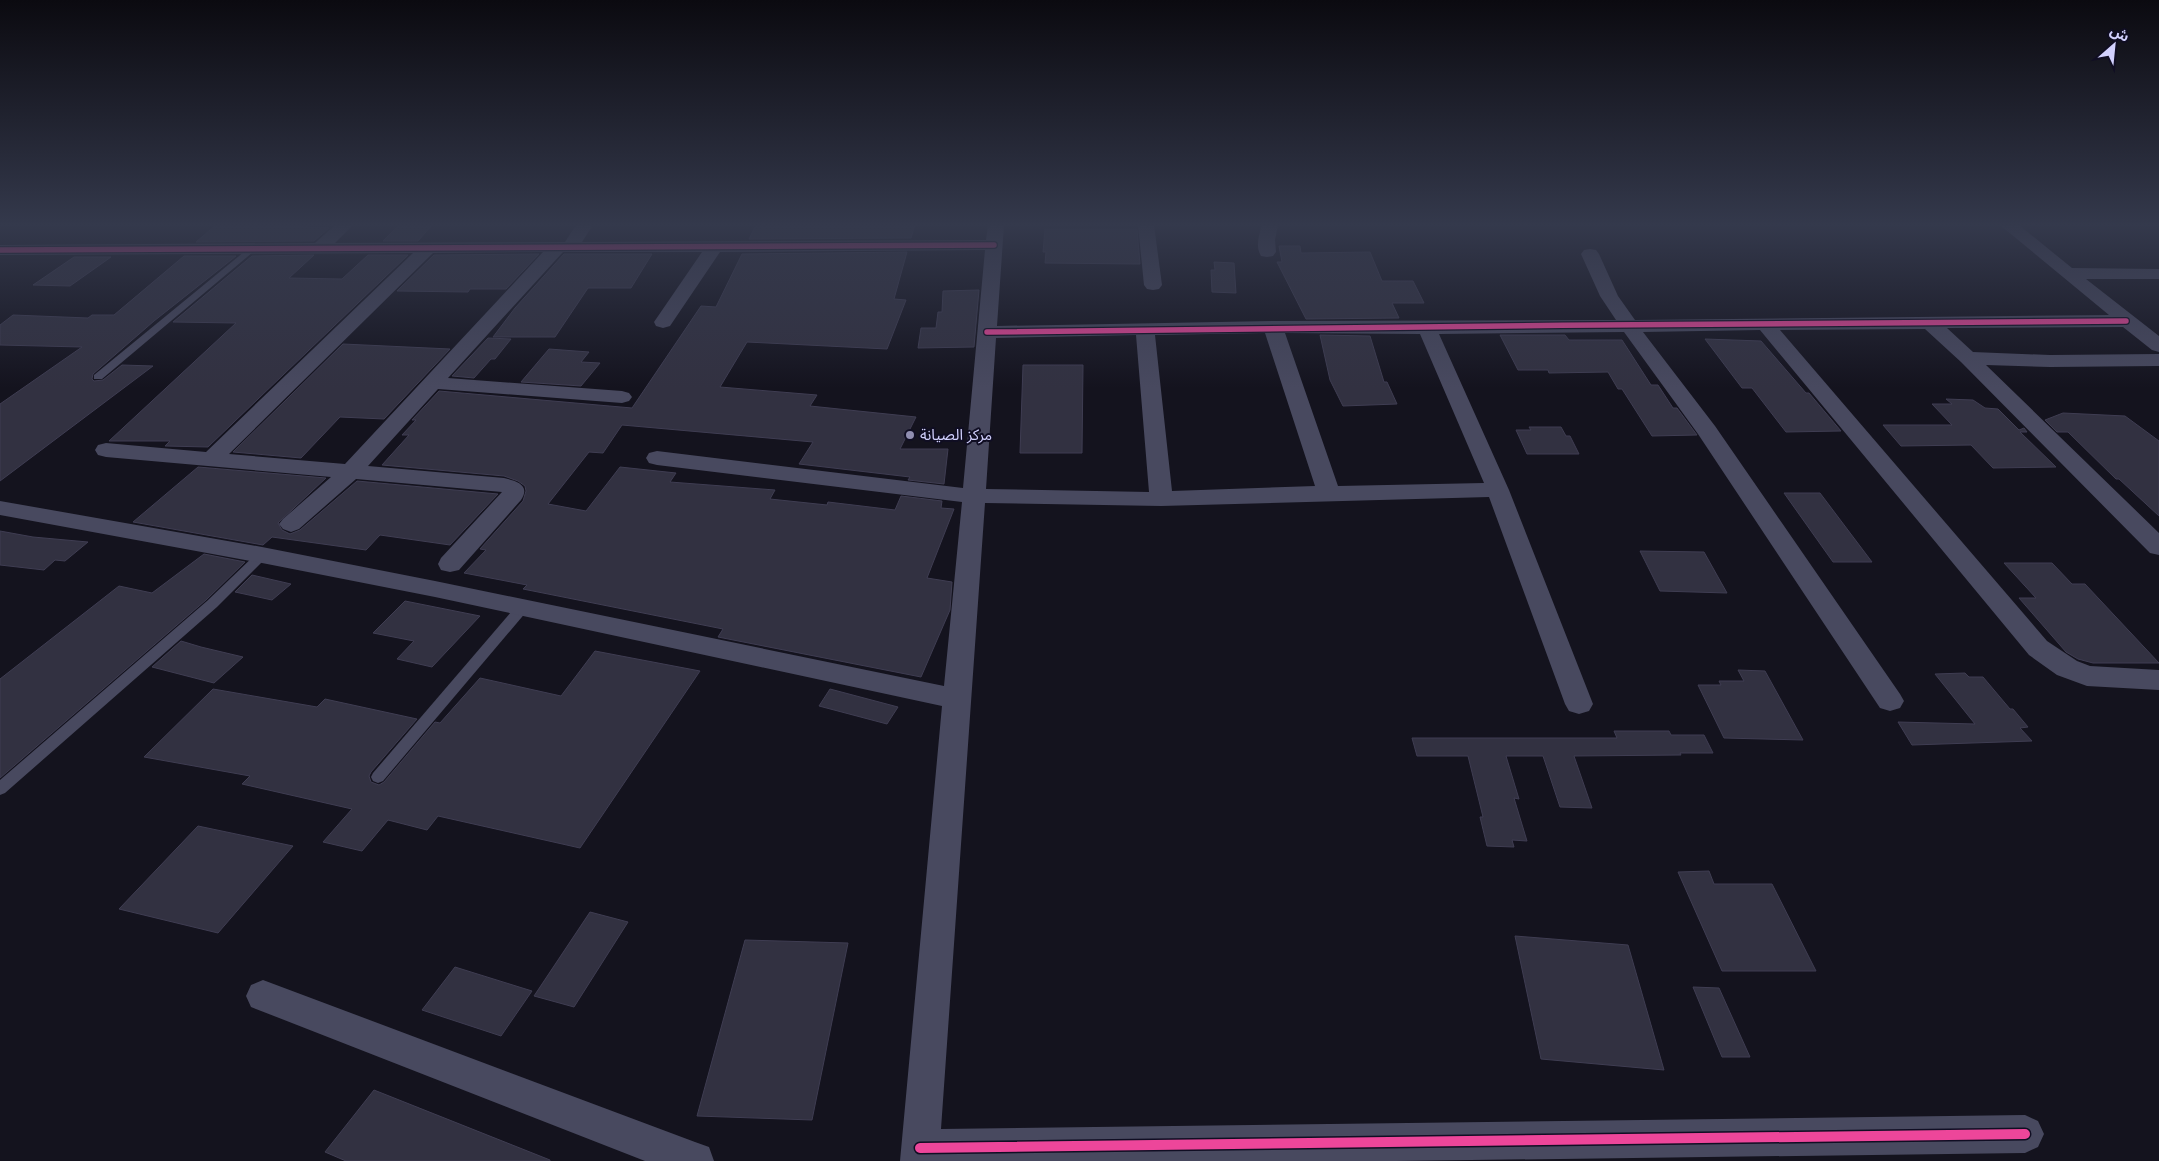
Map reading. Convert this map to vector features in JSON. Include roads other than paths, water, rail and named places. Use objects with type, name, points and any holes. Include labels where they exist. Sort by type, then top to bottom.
[{"type":"street","points":[[212,459],[396,279]]},
{"type":"street","points":[[291,524],[351,471],[533,279]]},
{"type":"street","points":[[663,322],[692,279]]},
{"type":"street","points":[[991,279],[919,1155],[1473,1151],[2025,1134]]},
{"type":"street","points":[[1152,279],[1153,285]]},
{"type":"street","points":[[1601,279],[1609,296],[1628,325],[1707,431],[1890,700]]},
{"type":"street","points":[[2075,279],[2126,321],[2158,358]]},
{"type":"street","points":[[987,332],[1273,327],[1427,328],[2126,321]]},
{"type":"street","points":[[1930,323],[1968,358],[2159,547]]},
{"type":"street","points":[[1765,324],[2038,648],[2067,668],[2087,676],[2159,680]]},
{"type":"street","points":[[1273,327],[1329,493]]},
{"type":"street","points":[[1427,328],[1498,490],[1579,704]]},
{"type":"street","points":[[1145,330],[1161,499]]},
{"type":"street","points":[[1968,358],[2060,361],[2158,358]]},
{"type":"street","points":[[434,383],[622,397]]},
{"type":"street","points":[[106,450],[504,485],[513,488],[513,496],[450,564]]},
{"type":"street","points":[[656,458],[974,496],[1161,499],[1329,493],[1498,490]]},
{"type":"street","points":[[0,508],[262,555],[957,699]]},
{"type":"street","points":[[263,996],[695,1161]]},
{"type":"lane","points":[[98,376],[215,279]]},
{"type":"lane","points":[[0,789],[212,604],[262,555]]},
{"type":"lane","points":[[378,777],[522,608]]},
{"type":"place","name":"مركز الصيانة","points":[[910,435]]}]
